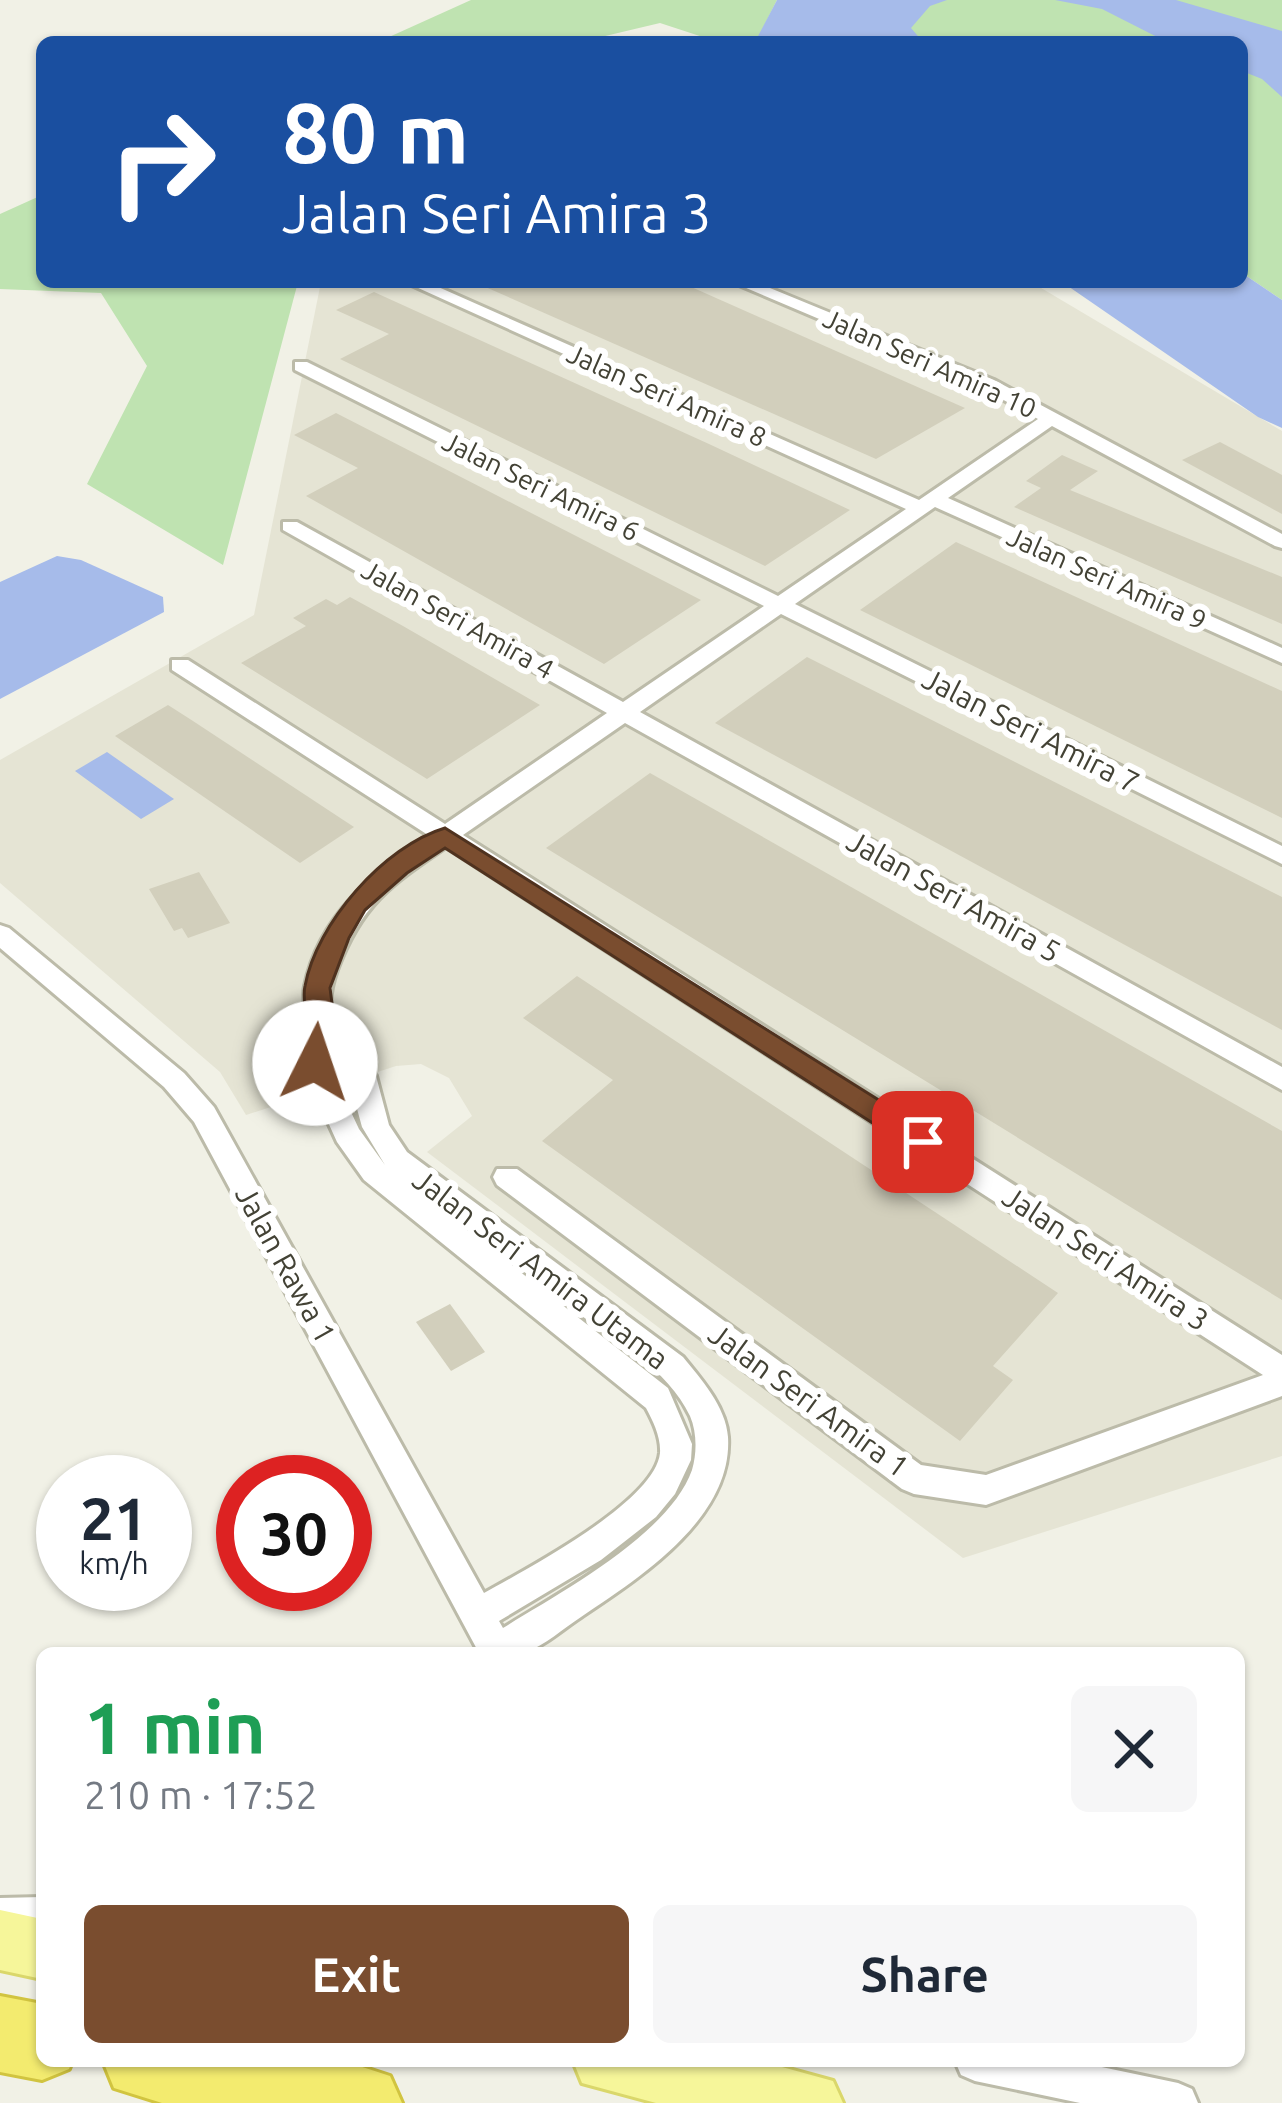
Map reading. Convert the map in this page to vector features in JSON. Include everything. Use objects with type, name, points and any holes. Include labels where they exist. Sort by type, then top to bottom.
[{"type":"highway","points":[[0,2034],[36,2041]]},
{"type":"highway","points":[[173,2067],[363,2103]]},
{"type":"main road","points":[[0,1940],[36,1948]]},
{"type":"main road","points":[[634,2067],[811,2103]]},
{"type":"street","name":"Jalan Seri Amira 8","points":[[427,288],[927,504]]},
{"type":"street","name":"Jalan Seri Amira 10","points":[[785,290],[1053,417],[1282,542]]},
{"type":"street","name":"Jalan Seri Amira 6","points":[[301,366],[780,605]]},
{"type":"street","points":[[343,1081],[320,1019],[317,988],[336,938],[356,904],[398,867],[1053,417]]},
{"type":"street","name":"Jalan Seri Amira 9","points":[[927,504],[1282,656]]},
{"type":"street","name":"Jalan Seri Amira 4","points":[[290,526],[626,712]]},
{"type":"street","name":"Jalan Seri Amira 7","points":[[780,605],[1282,856]]},
{"type":"street","name":"Jalan Seri Amira 3","points":[[180,665],[1282,1371]]},
{"type":"street","name":"Jalan Seri Amira 5","points":[[626,712],[1282,1080]]},
{"type":"street","name":"Jalan Rawa 1","points":[[0,934],[174,1080],[204,1114],[495,1647]]},
{"type":"street","name":"Jalan Seri Amira Utama","points":[[343,1081],[347,1134],[374,1172],[657,1398],[671,1426],[676,1457],[660,1489],[598,1544],[478,1615]]},
{"type":"street","name":"Jalan Seri Amira Utama","points":[[343,1081],[397,1160],[672,1366],[699,1399],[712,1438],[709,1474],[681,1518],[620,1570],[505,1647]]},
{"type":"street","name":"Jalan Seri Amira 1","points":[[507,1177],[914,1479],[986,1490],[1282,1382]]},
{"type":"street","points":[[0,1917],[36,1916]]},
{"type":"street","points":[[1004,2067],[1178,2103]]},
{"type":"shaded area","points":[[320,288],[1041,288],[1282,431],[1282,1456],[963,1558],[427,1152],[472,1116],[449,1078],[421,1064],[396,1066],[246,1115],[220,1072],[0,883],[0,760],[254,615]]},
{"type":"green space","points":[[471,0],[777,0],[759,36],[700,36],[660,23],[605,36],[391,36]]},
{"type":"green space","points":[[894,0],[1282,0],[1282,39],[898,36]]},
{"type":"green space","points":[[1248,64],[1282,81],[1282,300],[1248,277]]},
{"type":"green space","points":[[36,198],[36,288],[296,288],[223,565],[87,484],[147,366],[101,293],[0,289],[0,214]]},
{"type":"water","points":[[777,0],[947,0],[930,6],[911,28],[918,36],[758,36]]},
{"type":"water","points":[[1055,0],[1176,0],[1282,31],[1282,97],[1248,73],[1248,36],[1155,36],[1102,9]]},
{"type":"water","points":[[1248,277],[1282,300],[1282,428],[1258,417],[1071,288],[1248,288]]},
{"type":"water","points":[[57,556],[81,560],[163,597],[164,612],[0,699],[0,582]]},
{"type":"water","points":[[107,752],[174,799],[141,819],[75,771]]},
{"type":"building","points":[[488,288],[694,288],[965,408],[876,459]]},
{"type":"building","points":[[374,292],[850,510],[765,566],[340,359],[389,334],[336,310]]},
{"type":"building","points":[[336,413],[701,600],[604,664],[306,496],[358,468],[294,435]]},
{"type":"building","points":[[1220,442],[1282,475],[1282,514],[1182,460]]},
{"type":"building","points":[[1062,455],[1098,471],[1070,490],[1282,577],[1282,624],[1014,507],[1041,488],[1026,481]]},
{"type":"building","points":[[956,542],[1282,691],[1282,818],[860,610]]},
{"type":"building","points":[[350,597],[540,705],[427,779],[241,663],[306,626],[293,618],[326,599],[337,605]]},
{"type":"building","points":[[807,657],[1282,897],[1282,1030],[715,723]]},
{"type":"building","points":[[168,705],[354,827],[300,863],[115,736]]},
{"type":"building","points":[[650,773],[1282,1131],[1282,1300],[546,848]]},
{"type":"building","points":[[199,872],[230,923],[188,938],[182,928],[174,931],[149,889]]},
{"type":"building","points":[[577,976],[1058,1293],[993,1366],[1013,1380],[960,1441],[542,1141],[613,1080],[523,1018]]},
{"type":"building","points":[[450,1304],[485,1352],[451,1371],[416,1322]]},
{"type":"route","points":[[315,1063],[320,1019],[317,988],[336,938],[356,904],[398,867],[445,836],[923,1142]]}]
